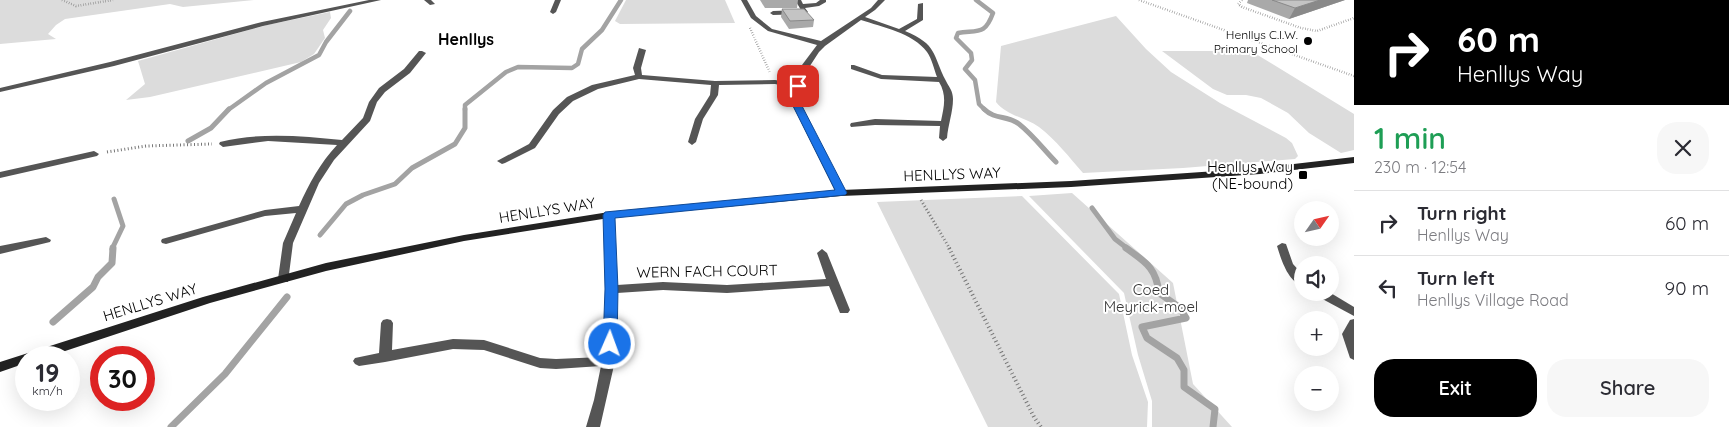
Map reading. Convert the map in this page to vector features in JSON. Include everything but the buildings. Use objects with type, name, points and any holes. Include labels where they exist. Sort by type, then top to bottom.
[{"type":"street","points":[[0,90],[111,64],[262,24],[378,0]]},
{"type":"street","points":[[553,12],[558,0]]},
{"type":"street","points":[[744,0],[755,20],[770,30],[822,44]]},
{"type":"street","points":[[841,193],[797,106],[796,94],[802,72],[812,54],[822,44],[860,18],[882,0]]},
{"type":"street","points":[[900,31],[920,20],[921,4]]},
{"type":"street","points":[[860,18],[900,31],[928,49],[948,92],[948,103],[943,124],[943,138]]},
{"type":"street","points":[[639,77],[637,68],[642,50]]},
{"type":"street","points":[[284,279],[288,243],[314,183],[330,158],[367,119],[374,102],[382,90],[407,71],[422,52]]},
{"type":"street","points":[[854,67],[881,77],[941,80]]},
{"type":"street","points":[[502,161],[532,146],[556,112],[570,99],[595,87],[620,80],[639,77],[715,83],[775,82],[798,86]]},
{"type":"street","points":[[692,142],[699,119],[714,95],[715,83]]},
{"type":"street","points":[[854,125],[884,122],[943,124]]},
{"type":"street","points":[[223,144],[246,138],[282,137],[344,143]]},
{"type":"street","points":[[0,175],[94,154]]},
{"type":"street","name":"HENLLYS WAY","points":[[0,367],[207,300],[326,268],[456,240],[609,215],[841,193],[1071,184],[1260,171],[1352,162]]},
{"type":"street","points":[[166,241],[265,213],[303,209]]},
{"type":"street","points":[[593,427],[604,396],[609,361],[612,289],[609,215]]},
{"type":"street","points":[[0,250],[46,240]]},
{"type":"street","points":[[1282,246],[1288,265],[1294,272]]},
{"type":"street","points":[[822,253],[844,310]]},
{"type":"street","name":"WERN FACH COURT","points":[[612,289],[663,286],[728,289],[834,282]]},
{"type":"street","points":[[1335,301],[1354,312]]},
{"type":"street","points":[[385,357],[387,323]]},
{"type":"street","points":[[1354,323],[1348,334],[1354,355]]},
{"type":"street","points":[[359,361],[453,344],[484,345],[540,363],[609,361]]},
{"type":"lane","points":[[773,14],[805,12],[798,0]]},
{"type":"lane","points":[[802,6],[817,5],[823,2],[823,0]]},
{"type":"path","points":[[62,0],[76,6],[113,0]]},
{"type":"path","points":[[1139,0],[1354,76]]},
{"type":"path","points":[[1242,0],[1238,4],[1242,8],[1301,28],[1317,31],[1354,18]]},
{"type":"path","points":[[755,20],[748,24],[775,82]]},
{"type":"path","points":[[94,154],[146,146],[223,144]]},
{"type":"path","points":[[915,190],[939,228],[1034,417],[1041,427]]},
{"type":"path","points":[[1034,417],[1037,427]]},
{"type":"green space","points":[[0,0],[254,0],[183,7],[170,4],[65,19],[48,34],[56,39],[0,44]]},
{"type":"green space","points":[[626,0],[725,0],[735,23],[620,24],[615,21]]},
{"type":"green space","points":[[330,12],[331,18],[323,30],[325,38],[314,54],[301,62],[150,97],[126,100],[145,84],[138,61],[267,25]]},
{"type":"green space","points":[[1116,16],[1146,49],[1171,72],[1220,103],[1286,138],[1292,143],[1298,156],[1295,159],[1183,168],[1083,173],[1039,127],[1005,110],[996,102],[1001,46]]},
{"type":"green space","points":[[1162,51],[1251,51],[1354,114],[1354,150],[1341,153],[1309,133],[1288,113],[1261,98],[1246,95],[1227,95],[1213,89]]},
{"type":"green space","name":"Coed Meyrick-moel","points":[[1072,193],[1173,283],[1193,384],[1232,427],[1152,427],[1152,401],[1138,355],[1124,293],[1029,196]]},
{"type":"green space","points":[[1022,196],[1119,294],[1132,355],[1148,402],[1147,427],[988,427],[877,202]]},
{"type":"waterway","points":[[320,235],[346,204],[363,195],[395,184],[412,168],[455,144],[465,128],[465,105],[506,72],[518,67],[572,68],[578,64],[582,49],[602,30],[621,0]]},
{"type":"waterway","points":[[976,0],[993,13],[990,20],[984,28],[958,33],[956,38],[971,53],[972,60],[965,69],[975,80],[979,104],[984,109]]},
{"type":"waterway","points":[[228,110],[266,83],[319,55],[326,42],[350,11]]},
{"type":"waterway","points":[[984,109],[992,115],[1015,121],[1056,162]]},
{"type":"waterway","points":[[188,141],[211,128],[228,110]]},
{"type":"waterway","points":[[112,249],[123,226],[114,199]]},
{"type":"waterway","points":[[1092,208],[1115,239],[1128,249]]},
{"type":"waterway","points":[[53,322],[93,287],[98,277],[112,263],[113,248]]},
{"type":"waterway","points":[[1126,248],[1148,266],[1158,284],[1159,293],[1179,307],[1186,318],[1142,327],[1147,338],[1177,358],[1184,370],[1184,387],[1215,409],[1213,427]]},
{"type":"waterway","points":[[171,427],[225,374],[287,297]]},
{"type":"place","name":"Henllys C.I.W. Primary School","points":[[1308,41]]},
{"type":"place","name":"Henllys Way (NE-bound)","points":[[1303,175]]},
{"type":"district","name":"Henllys","points":[[466,39]]},
{"type":"route","points":[[610,344],[612,289],[609,215],[841,193],[797,106],[796,94],[798,86]]}]
